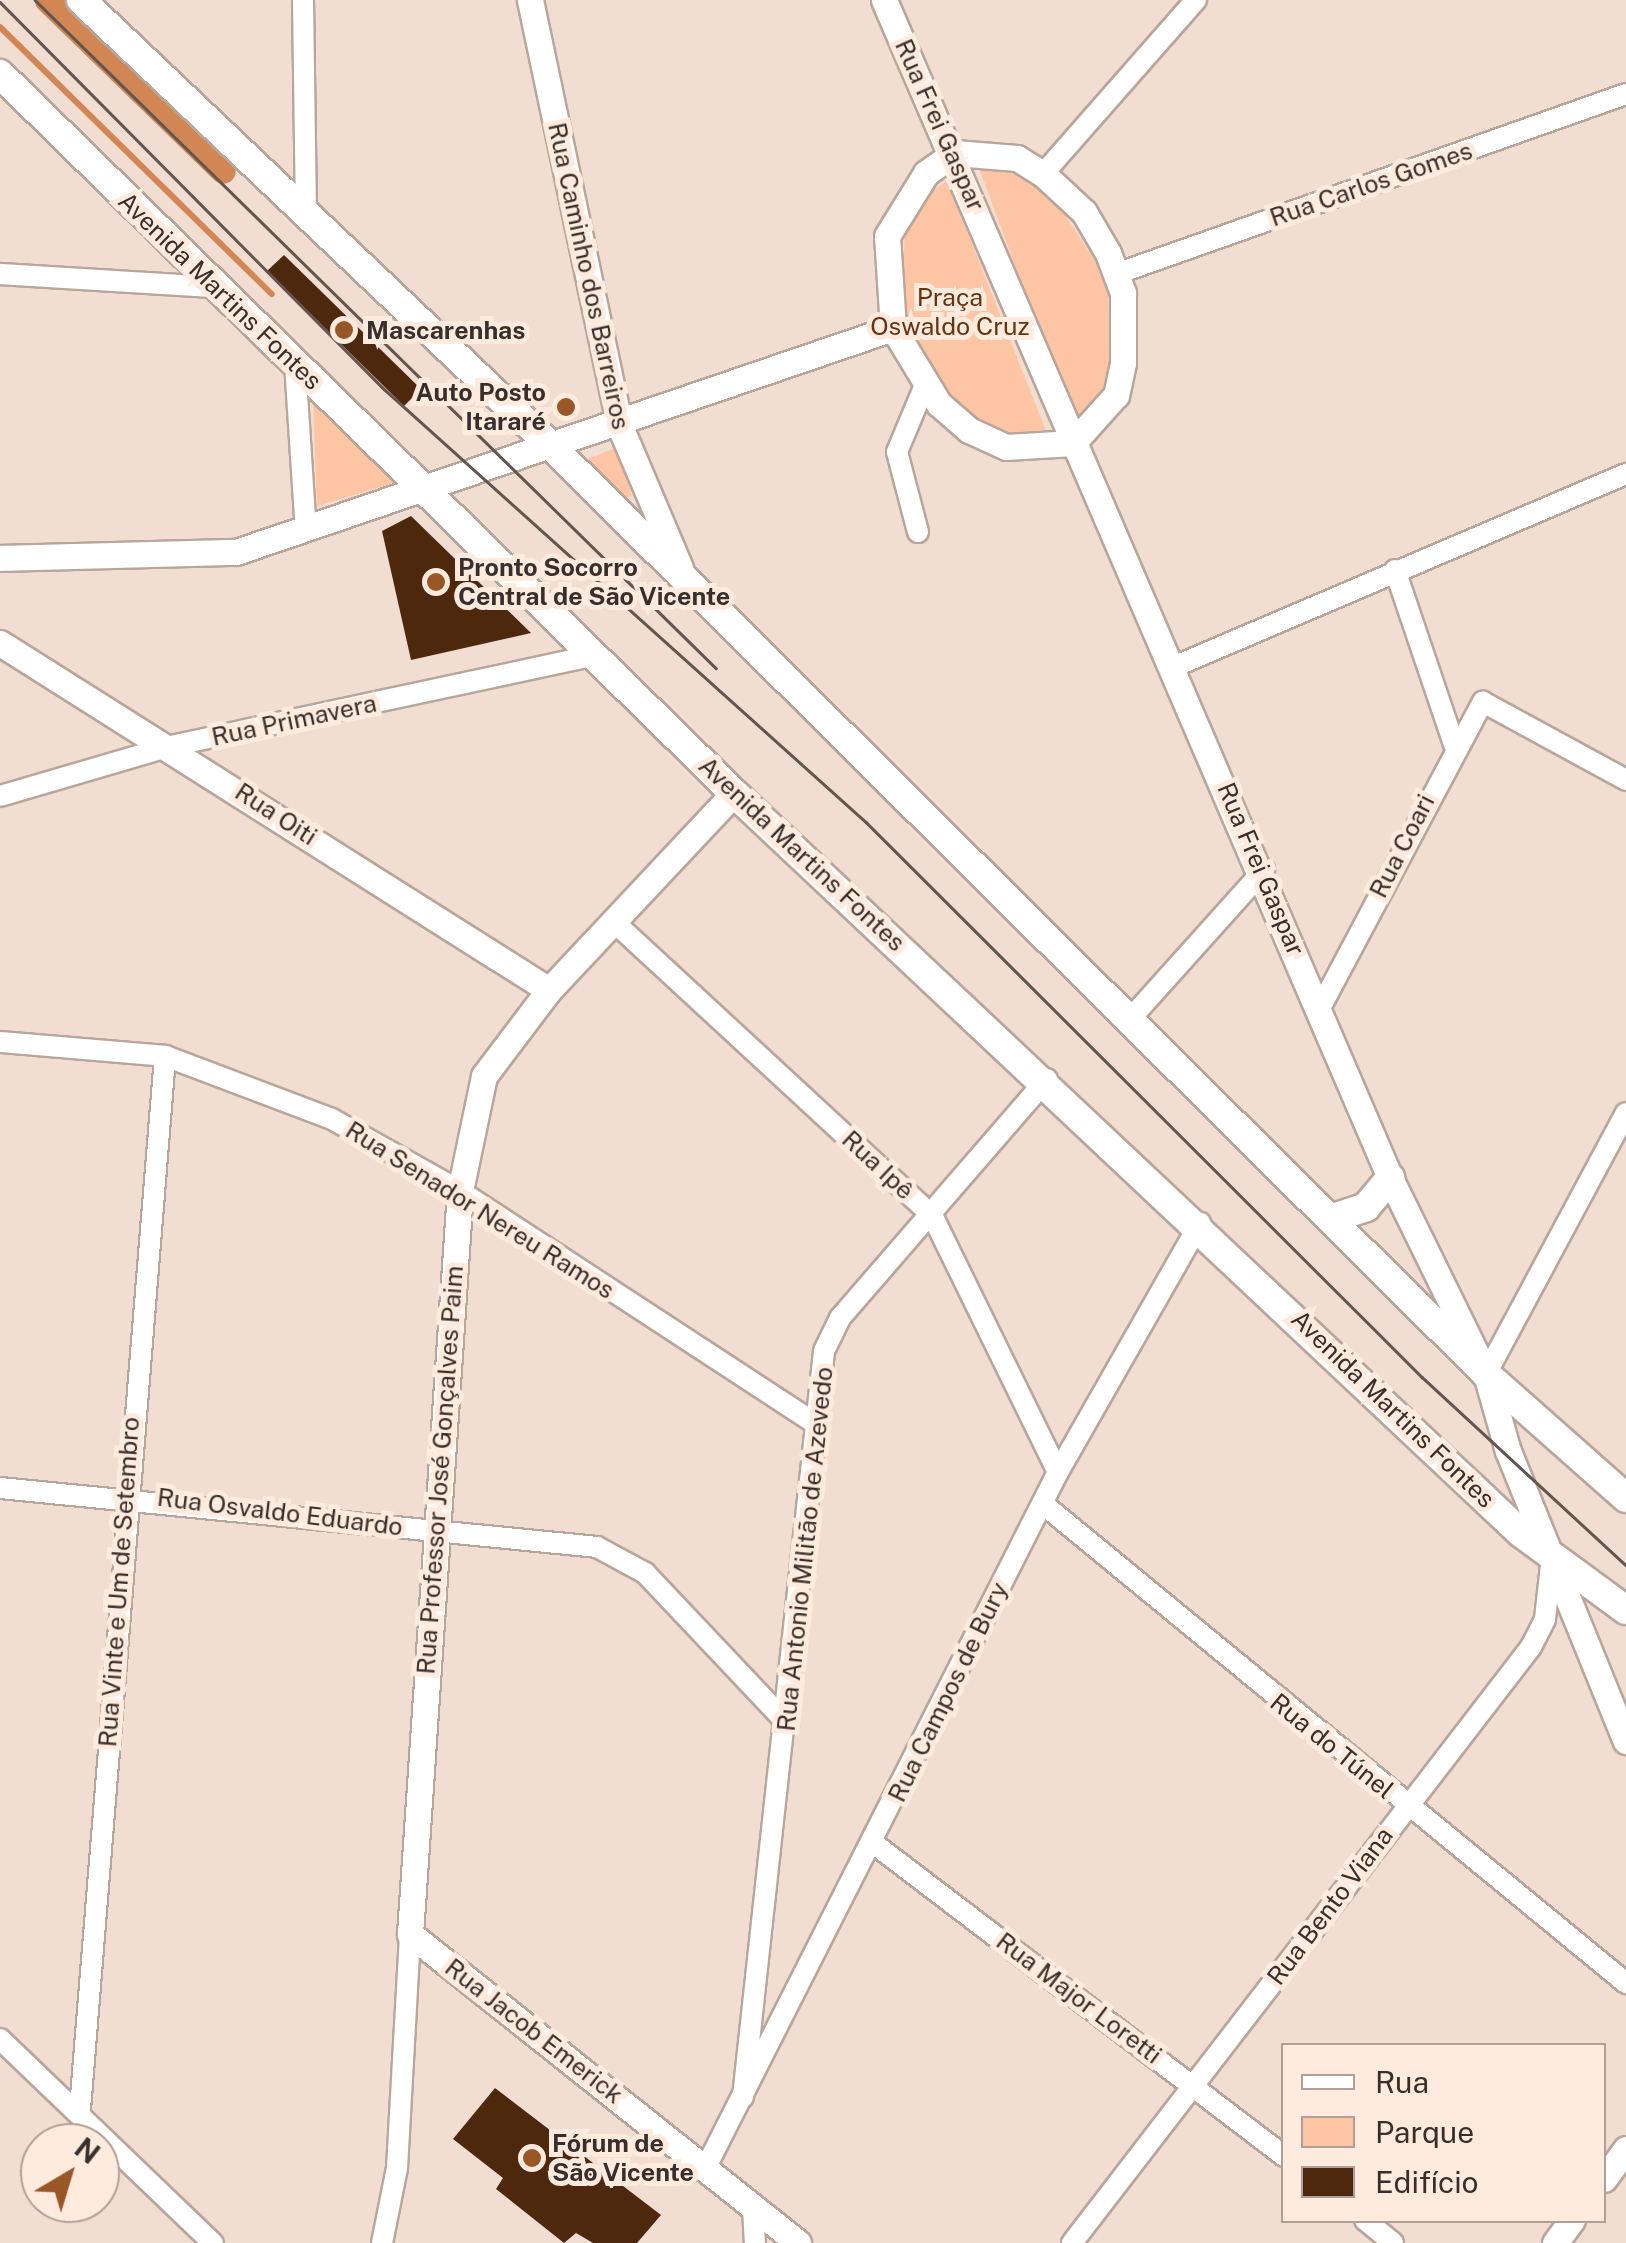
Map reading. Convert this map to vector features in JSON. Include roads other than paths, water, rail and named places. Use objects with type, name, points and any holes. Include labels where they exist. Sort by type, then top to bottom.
[{"type":"main road","points":[[81,0],[306,219],[552,448],[697,599],[1132,1016],[1486,1374],[1626,1498]]},
{"type":"main road","name":"Avenida Martins Fontes","points":[[0,74],[734,793],[1047,1079],[1552,1554],[1626,1610]]},
{"type":"main road","points":[[1333,1218],[1366,1207],[1390,1178]]},
{"type":"street","points":[[303,0],[306,219]]},
{"type":"street","name":"Rua Caminho dos Barreiros","points":[[530,0],[619,424],[652,518],[697,599]]},
{"type":"street","name":"Rua Frei Gaspar","points":[[884,0],[954,154],[1171,668],[1264,870],[1390,1178],[1486,1374],[1626,1741]]},
{"type":"street","points":[[1043,174],[1196,0]]},
{"type":"street","name":"Rua Carlos Gomes","points":[[1116,274],[1626,94]]},
{"type":"street","points":[[954,154],[1017,158],[1043,174],[1084,212],[1116,274],[1124,327],[1116,395],[1073,443],[1006,447],[969,430],[925,385],[893,328],[887,236],[926,172],[954,154]]},
{"type":"street","points":[[0,274],[214,287]]},
{"type":"street","points":[[0,558],[236,552],[426,493],[893,328]]},
{"type":"street","points":[[295,363],[306,531]]},
{"type":"street","points":[[918,532],[897,452],[925,385]]},
{"type":"street","points":[[1171,668],[1626,474]]},
{"type":"street","points":[[1395,570],[1454,744]]},
{"type":"street","name":"Rua Oiti","points":[[0,643],[171,746],[548,990]]},
{"type":"street","name":"Rua Primavera","points":[[0,796],[171,746],[591,656]]},
{"type":"street","name":"Rua Coari","points":[[1320,1008],[1473,711],[1497,705],[1626,780]]},
{"type":"street","name":"Rua Professor José Gonçalves Paim","points":[[382,2243],[397,2168],[435,1530],[460,1191],[485,1074],[548,990],[734,793]]},
{"type":"street","points":[[1132,1016],[1264,870]]},
{"type":"street","name":"Rua Ipê","points":[[614,922],[932,1214],[1058,1472]]},
{"type":"street","name":"Rua Senador Nereu Ramos","points":[[0,1042],[165,1056],[332,1119],[460,1191],[814,1423]]},
{"type":"street","name":"Rua Vinte e Um de Setembro","points":[[80,2109],[124,1494],[165,1056]]},
{"type":"street","name":"Rua Antonio Militão de Azevedo","points":[[743,2097],[788,1724],[814,1423],[824,1351],[840,1318],[1047,1079]]},
{"type":"street","points":[[1486,1374],[1626,1113]]},
{"type":"street","name":"Rua Campos de Bury","points":[[706,2168],[1058,1472],[1200,1223]]},
{"type":"street","name":"Rua Osvaldo Eduardo","points":[[0,1488],[124,1494],[597,1547],[645,1573],[788,1724]]},
{"type":"street","name":"Rua do Túnel","points":[[1043,1504],[1626,1983]]},
{"type":"street","name":"Rua Bento Viana","points":[[1072,2243],[1531,1647],[1545,1619],[1552,1554]]},
{"type":"street","name":"Rua Major Loretti","points":[[873,1843],[1281,2154]]},
{"type":"street","name":"Rua Jacob Emerick","points":[[410,1934],[798,2243]]},
{"type":"street","points":[[0,2039],[80,2109],[213,2243]]},
{"type":"street","points":[[1606,2176],[1626,2149]]},
{"type":"street","points":[[753,2207],[755,2243]]},
{"type":"street","points":[[1369,2223],[1393,2243]]},
{"type":"waterway","points":[[47,0],[223,171]]},
{"type":"waterway","points":[[0,27],[272,294]]},
{"type":"tram line","points":[[35,0],[716,668]]},
{"type":"tram line","points":[[0,2],[384,389],[866,822],[1422,1377],[1626,1565]]},
{"type":"place","name":"Mascarenhas","points":[[344,330]]},
{"type":"place","name":"Auto Posto Itararé","points":[[566,407]]},
{"type":"place","name":"Pronto Socorro Central de São Vicente","points":[[436,582]]},
{"type":"place","name":"Fórum de São Vicente","points":[[532,2158]]},
{"type":"park label","name":"Praça Oswaldo Cruz","points":[[950,312]]}]
